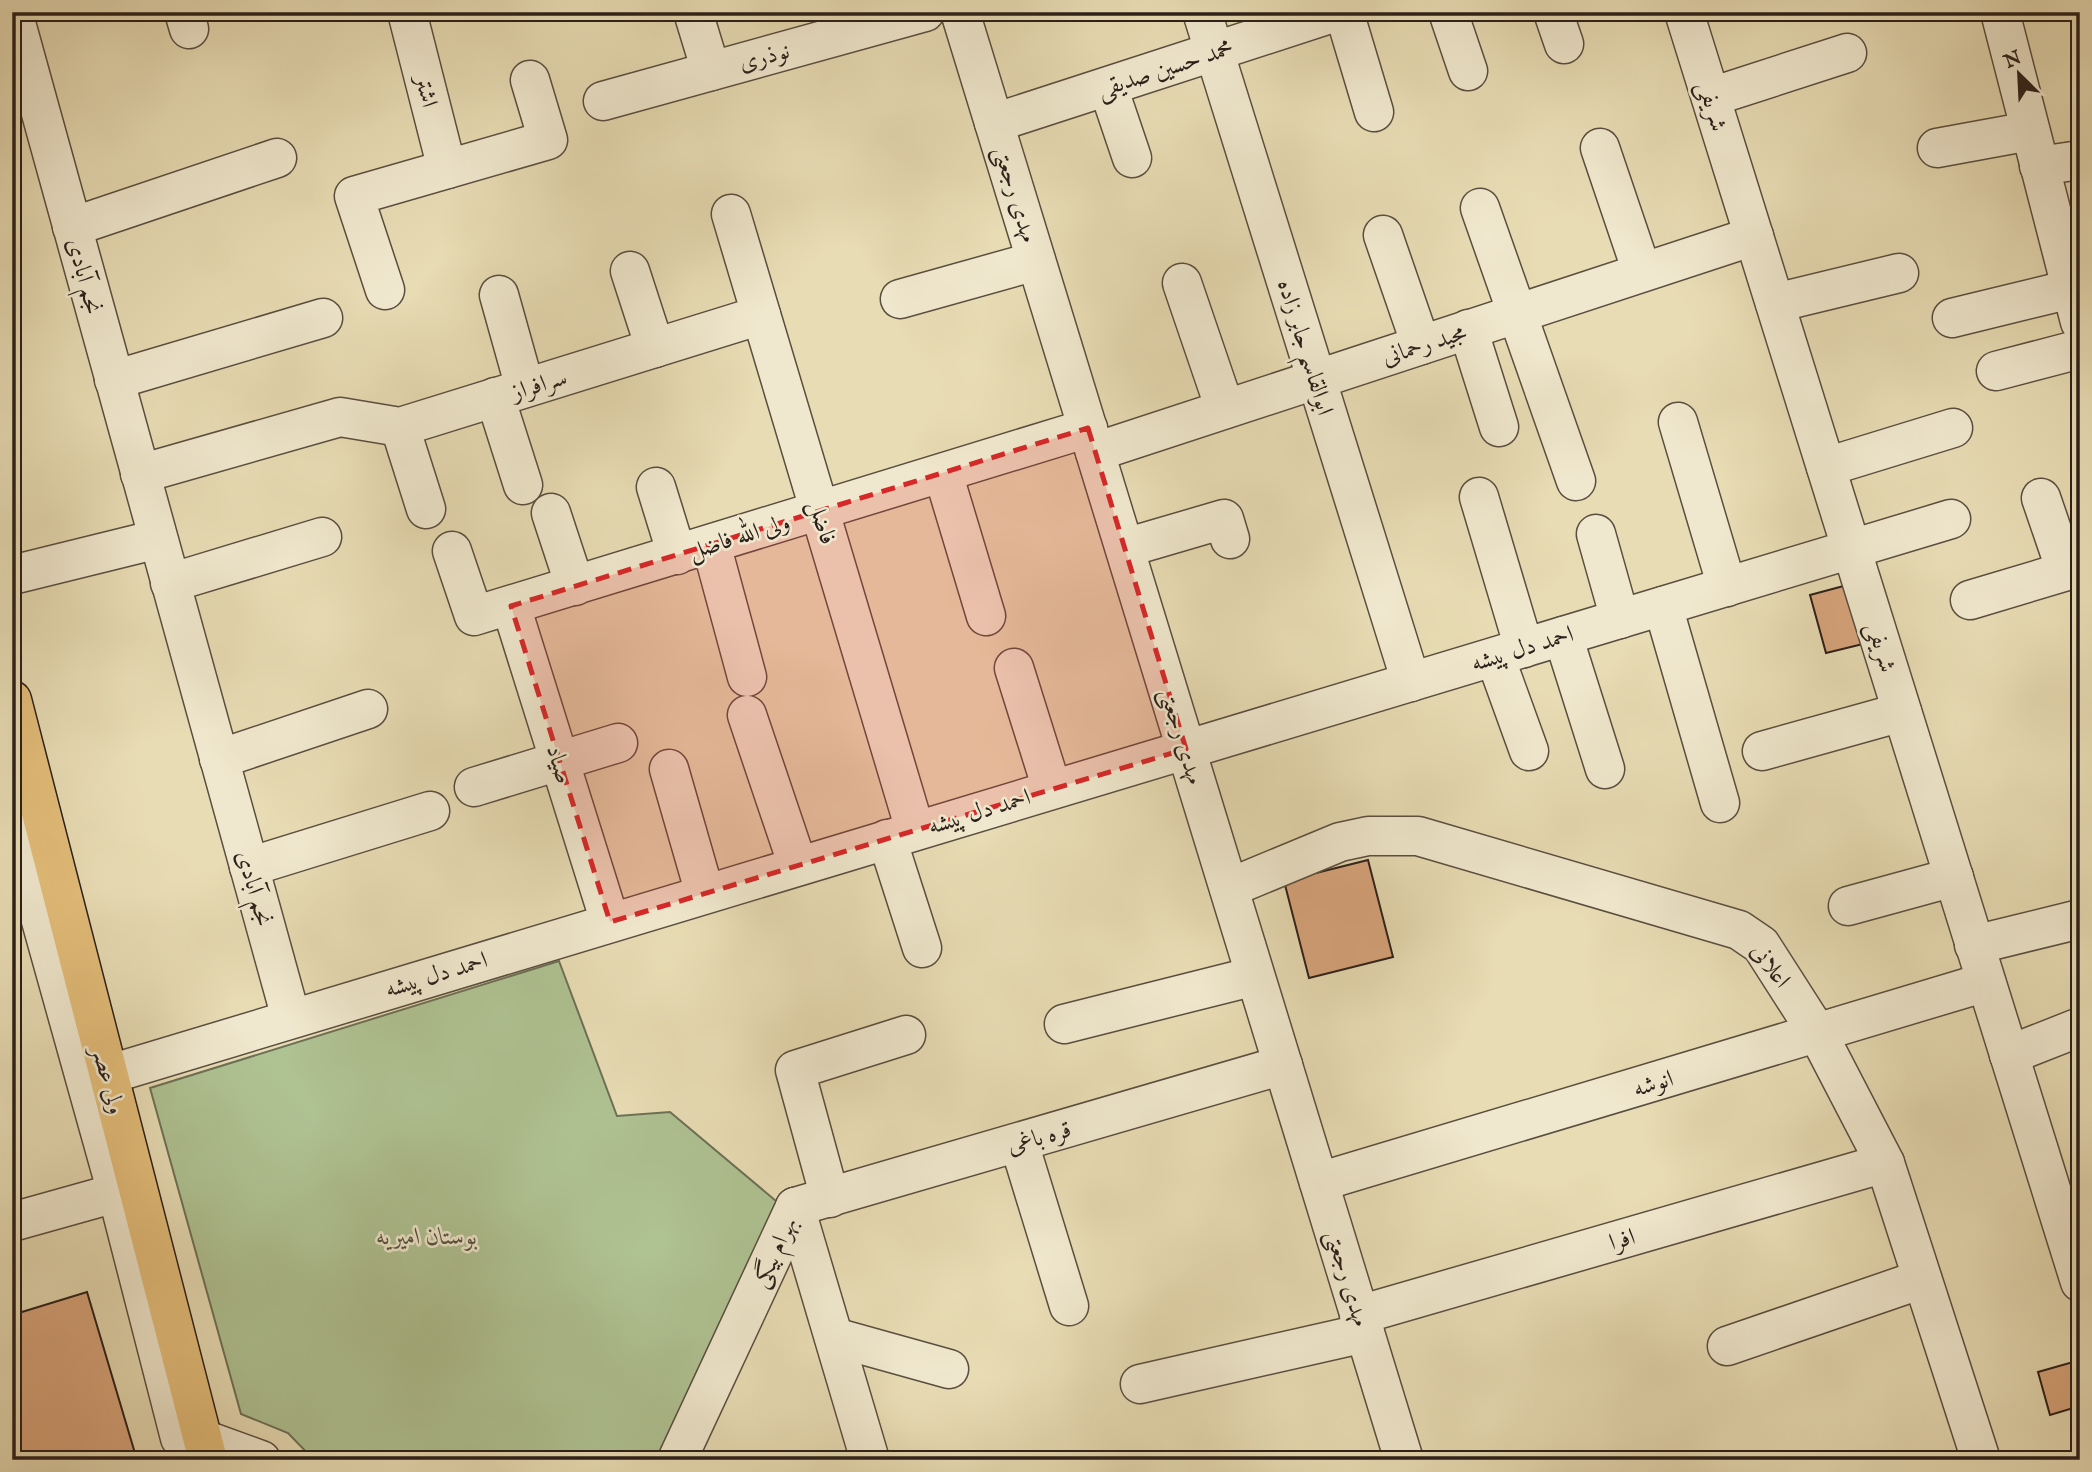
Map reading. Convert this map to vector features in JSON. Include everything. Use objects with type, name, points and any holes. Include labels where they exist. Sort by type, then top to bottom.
[{"type":"main road","name":"ولی عصر","points":[[12,700],[107,1075],[127,1190],[206,1449]]},
{"type":"street","name":"نجم آبادی","points":[[13,12],[291,1018]]},
{"type":"street","name":"اشتر","points":[[407,12],[447,169]]},
{"type":"street","points":[[693,12],[711,71]]},
{"type":"street","name":"نوذری","points":[[603,101],[711,71],[823,26],[925,12]]},
{"type":"street","name":"مهدی رجعتی","points":[[960,12],[1404,1460]]},
{"type":"street","name":"ابوالقاسم جابر زاده","points":[[1202,12],[1411,681]]},
{"type":"street","name":"محمد حسین صدیقی","points":[[994,124],[1336,12]]},
{"type":"street","points":[[1344,12],[1374,112]]},
{"type":"street","points":[[1448,12],[1468,71]]},
{"type":"street","name":"شریفی","points":[[1684,12],[2009,1055],[2067,1199],[2080,1282]]},
{"type":"street","points":[[1952,318],[2076,305],[2000,12]]},
{"type":"street","points":[[1711,97],[1847,52]]},
{"type":"street","points":[[385,290],[354,196],[548,140],[530,80]]},
{"type":"street","points":[[1108,87],[1132,158]]},
{"type":"street","points":[[1600,148],[1642,272]]},
{"type":"street","points":[[1937,148],[2035,148],[2080,160]]},
{"type":"street","points":[[72,227],[277,158]]},
{"type":"street","points":[[1480,208],[1576,481]]},
{"type":"street","name":"فاضل","points":[[732,214],[820,511],[901,835],[922,948]]},
{"type":"street","points":[[1383,235],[1421,345]]},
{"type":"street","name":"مجید رحمانی","points":[[1091,440],[1225,409],[1754,236]]},
{"type":"street","points":[[900,299],[1036,261]]},
{"type":"street","points":[[630,271],[655,348]]},
{"type":"street","points":[[1775,303],[1899,273]]},
{"type":"street","points":[[1182,283],[1225,409]]},
{"type":"street","points":[[499,295],[523,485]]},
{"type":"street","name":"سرافراز","points":[[400,427],[761,315]]},
{"type":"street","points":[[114,380],[323,318]]},
{"type":"street","points":[[1468,329],[1499,427]]},
{"type":"street","points":[[1996,371],[2080,349]]},
{"type":"street","points":[[140,474],[340,417],[400,427],[426,509]]},
{"type":"street","points":[[1678,422],[1727,587]]},
{"type":"street","points":[[1826,467],[1953,428]]},
{"type":"street","name":"ولی الله فاضل","points":[[452,551],[474,616],[943,474],[1091,440]]},
{"type":"street","points":[[943,474],[986,616]]},
{"type":"street","points":[[656,486],[694,550],[747,677]]},
{"type":"street","points":[[1479,497],[1529,751]]},
{"type":"street","points":[[1970,600],[2073,569],[2041,498]]},
{"type":"street","points":[[551,513],[575,586]]},
{"type":"street","points":[[1125,548],[1224,519],[1230,539]]},
{"type":"street","name":"احمد دل پیشه","points":[[107,1075],[1951,519]]},
{"type":"street","points":[[1596,534],[1620,619]]},
{"type":"street","points":[[170,583],[322,537]]},
{"type":"street","points":[[12,575],[158,540]]},
{"type":"street","name":"صیاد","points":[[511,606],[610,922]]},
{"type":"street","points":[[1663,606],[1720,803]]},
{"type":"street","points":[[1563,636],[1605,769]]},
{"type":"street","points":[[1014,668],[1052,789]]},
{"type":"street","points":[[219,759],[368,709]]},
{"type":"street","points":[[1762,751],[1902,712]]},
{"type":"street","points":[[747,715],[798,866]]},
{"type":"street","points":[[474,787],[618,743]]},
{"type":"street","points":[[668,769],[705,894]]},
{"type":"street","points":[[248,867],[430,811]]},
{"type":"street","points":[[12,817],[127,1190],[12,1222]]},
{"type":"street","name":"اعلانی","points":[[1229,888],[1340,842],[1368,836],[1418,836],[1739,930],[1761,945],[1818,1034],[1885,1163],[1981,1460]]},
{"type":"street","points":[[1848,905],[1954,877]]},
{"type":"street","points":[[1974,945],[2080,919]]},
{"type":"street","points":[[1064,1024],[1255,976]]},
{"type":"street","name":"انوشه","points":[[1319,1182],[1986,982]]},
{"type":"street","points":[[2009,1055],[2080,1027]]},
{"type":"street","points":[[813,1202],[795,1070],[905,1035]]},
{"type":"street","name":"قره باغی","points":[[813,1202],[1283,1065]]},
{"type":"street","points":[[1020,1143],[1069,1306]]},
{"type":"street","name":"افرا","points":[[1140,1384],[1362,1324],[1885,1163]]},
{"type":"street","name":"بهرام بیگی","points":[[813,1202],[834,1337],[870,1460]]},
{"type":"street","name":"بهرام بیگی","points":[[677,1460],[813,1202]]},
{"type":"street","points":[[1727,1346],[1922,1279]]},
{"type":"street","points":[[834,1337],[949,1369]]},
{"type":"street","points":[[206,1449],[261,1460]]},
{"type":"highlighted area","points":[[1088,428],[1186,749],[610,922],[511,606]]},
{"type":"green space","name":"بوستان امیریه","points":[[559,961],[617,1116],[670,1112],[788,1211],[668,1460],[314,1460],[288,1433],[241,1414],[150,1088]]},
{"type":"building","points":[[1851,584],[1867,643],[1826,653],[1810,595]]},
{"type":"building","points":[[1368,860],[1393,957],[1309,978],[1284,881]]},
{"type":"building","points":[[87,1292],[137,1460],[12,1460],[12,1315]]},
{"type":"building","points":[[2080,1360],[2080,1406],[2050,1415],[2038,1372]]}]
